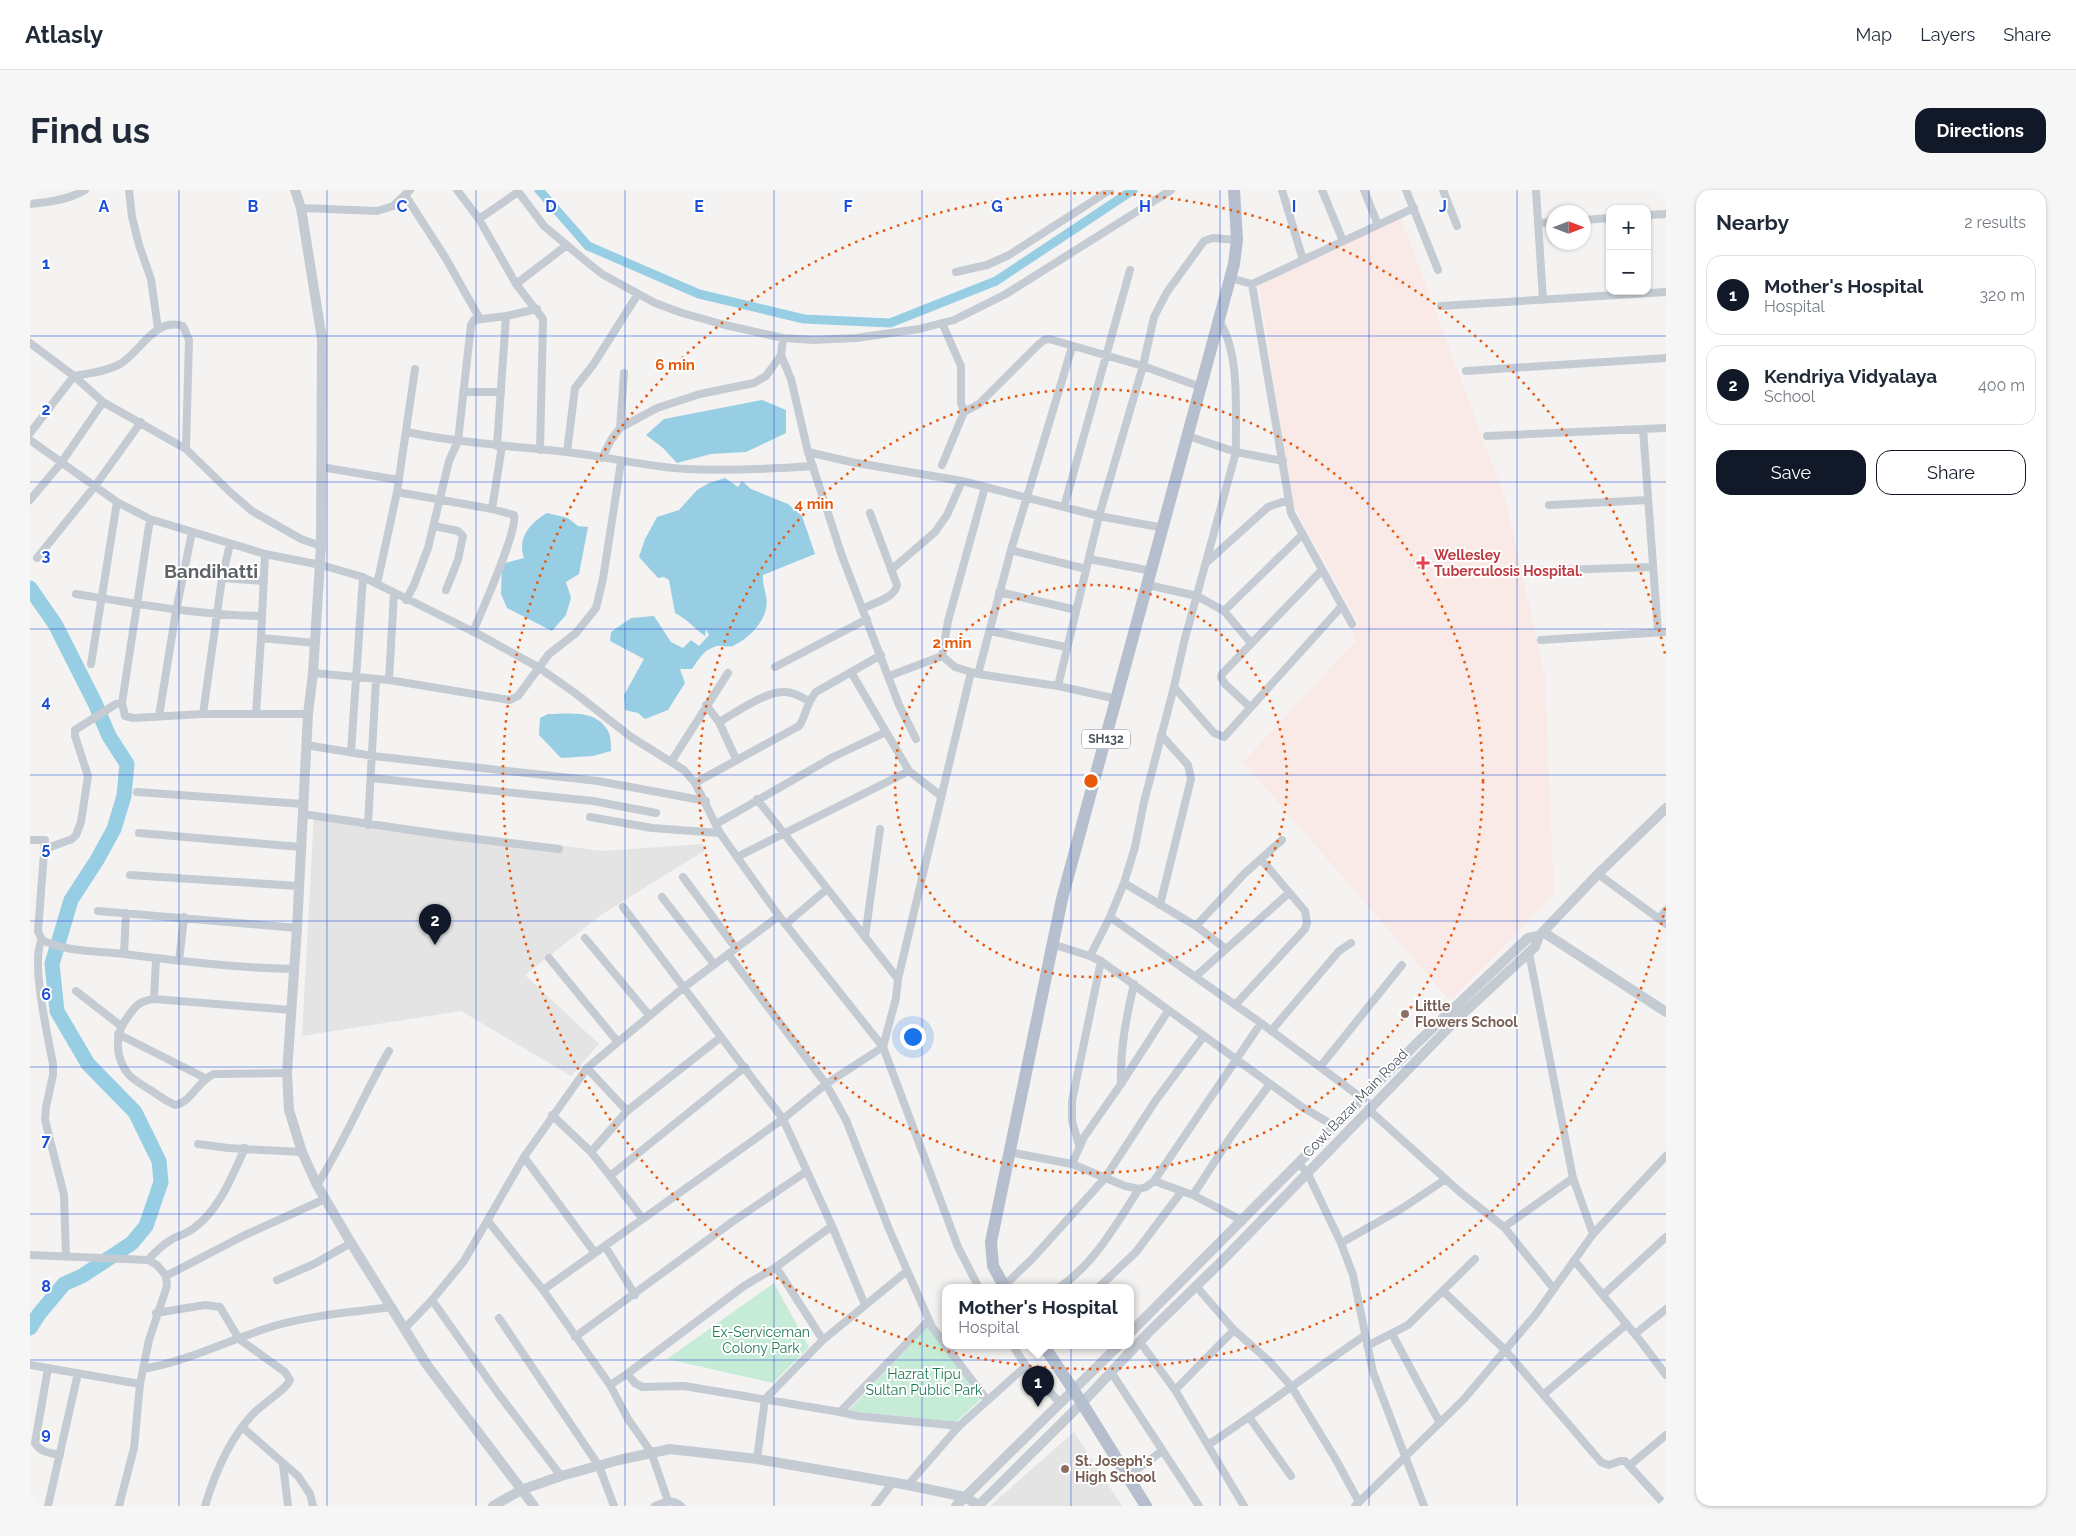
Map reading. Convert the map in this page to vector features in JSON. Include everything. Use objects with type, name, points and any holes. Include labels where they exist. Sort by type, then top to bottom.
[{"type":"main road","name":"SH132","points":[[1003,1284],[994,1266],[991,1242],[1052,944],[1062,899],[1164,528],[1230,278],[1237,240],[1234,190]]},
{"type":"main road","points":[[1046,1349],[1146,1506]]},
{"type":"street","points":[[30,204],[58,200],[77,195],[85,190]]},
{"type":"street","points":[[129,190],[132,217],[150,279],[158,329]]},
{"type":"street","points":[[295,190],[301,208],[322,339],[322,467],[321,565],[316,643],[308,714],[297,928],[287,1073],[290,1110],[302,1152],[317,1185],[351,1243],[427,1366],[534,1506]]},
{"type":"street","points":[[457,190],[479,220],[516,284],[543,319],[540,450]]},
{"type":"street","points":[[956,272],[987,265],[1009,255],[1110,190]]},
{"type":"street","points":[[479,220],[518,191],[544,226],[602,274],[655,303],[682,313],[783,338],[814,340],[856,338],[919,329],[954,320],[1006,294],[1171,190]]},
{"type":"street","points":[[1282,190],[1302,260]]},
{"type":"street","points":[[1322,190],[1343,241]]},
{"type":"street","points":[[1364,190],[1378,225]]},
{"type":"street","points":[[1406,190],[1438,270]]},
{"type":"street","points":[[1443,190],[1457,226]]},
{"type":"street","points":[[1536,190],[1543,300]]},
{"type":"street","points":[[301,208],[377,211],[393,206],[408,192],[480,320]]},
{"type":"street","points":[[1230,278],[1252,284],[1414,208]]},
{"type":"street","points":[[1651,215],[1666,214]]},
{"type":"street","points":[[1591,219],[1606,218]]},
{"type":"street","points":[[1538,223],[1546,222]]},
{"type":"street","points":[[1058,686],[1099,516],[1143,366],[1154,317],[1167,292],[1204,241],[1213,238],[1237,240]]},
{"type":"street","points":[[516,284],[567,245]]},
{"type":"street","points":[[1064,507],[1130,270]]},
{"type":"street","points":[[1252,284],[1291,513],[1352,624]]},
{"type":"street","points":[[1442,306],[1666,292]]},
{"type":"street","points":[[567,452],[575,388],[593,365],[638,294]]},
{"type":"street","points":[[406,600],[423,563],[434,526],[449,461],[458,441],[470,325],[474,320],[537,310]]},
{"type":"street","points":[[492,509],[500,446],[506,316]]},
{"type":"street","points":[[1090,956],[1110,917],[1124,883],[1135,847],[1144,802],[1184,642],[1236,452],[1233,366],[1227,333],[1219,321]]},
{"type":"street","points":[[942,322],[961,366],[961,403],[964,412]]},
{"type":"street","points":[[30,433],[74,376],[118,365],[128,359],[158,329],[168,324],[175,324],[183,326],[187,332],[188,340],[186,449]]},
{"type":"street","points":[[602,458],[611,440],[620,428],[657,408],[691,397],[754,383],[766,376],[781,355],[783,338]]},
{"type":"street","points":[[942,465],[964,412],[979,404],[1044,340],[1049,339],[1143,366],[1201,387]]},
{"type":"street","points":[[30,343],[74,376],[103,402],[186,449],[252,511],[301,539],[321,546]]},
{"type":"street","points":[[543,1290],[783,1119],[826,1084],[883,1047],[896,998],[898,979],[941,796],[974,673],[990,630],[1011,550],[1072,347]]},
{"type":"street","points":[[781,355],[791,379],[808,452],[842,556],[899,705],[916,739]]},
{"type":"street","points":[[1466,371],[1666,358]]},
{"type":"street","points":[[377,584],[399,480],[415,369]]},
{"type":"street","points":[[620,428],[624,373]]},
{"type":"street","points":[[463,392],[501,392]]},
{"type":"street","points":[[30,500],[61,463],[103,402]]},
{"type":"street","points":[[37,558],[95,486],[141,422]]},
{"type":"street","points":[[1487,436],[1666,428]]},
{"type":"street","points":[[1541,640],[1662,632],[1653,567],[1643,429]]},
{"type":"street","points":[[407,432],[458,441],[567,452],[622,462],[686,469],[771,469],[813,466]]},
{"type":"street","points":[[1188,436],[1236,452],[1283,461]]},
{"type":"street","points":[[30,440],[117,502],[150,519],[265,554],[321,565],[377,584],[538,667],[631,737],[684,770],[706,801],[720,833],[737,857],[780,916],[883,1047],[958,1247],[977,1284]]},
{"type":"street","points":[[808,452],[851,462],[962,481],[1099,516],[1164,528]]},
{"type":"street","points":[[313,673],[388,680],[510,700],[518,696],[549,654],[576,633],[596,608],[603,579],[622,462]]},
{"type":"street","points":[[322,467],[399,480]]},
{"type":"street","points":[[891,570],[934,532],[947,515],[962,481]]},
{"type":"street","points":[[942,656],[948,621],[984,487]]},
{"type":"street","points":[[396,492],[492,509],[511,513],[514,516],[516,521],[505,552],[472,632]]},
{"type":"street","points":[[1206,563],[1268,507],[1288,500]]},
{"type":"street","points":[[1549,505],[1648,500]]},
{"type":"street","points":[[91,664],[117,502]]},
{"type":"street","points":[[862,608],[894,593],[897,585],[870,513]]},
{"type":"street","points":[[150,519],[119,703],[122,712],[128,718],[203,714],[308,714]]},
{"type":"street","points":[[434,526],[458,531],[462,536],[458,560],[446,590]]},
{"type":"street","points":[[159,716],[176,611],[192,532]]},
{"type":"street","points":[[1224,611],[1302,535]]},
{"type":"street","points":[[203,714],[222,578],[230,544]]},
{"type":"street","points":[[1011,550],[1086,569]]},
{"type":"street","points":[[256,714],[265,554]]},
{"type":"street","points":[[1089,560],[1152,571]]},
{"type":"street","points":[[1527,572],[1653,567]]},
{"type":"street","points":[[1250,707],[1225,684],[1221,677],[1251,643],[1322,570]]},
{"type":"street","points":[[222,578],[263,582]]},
{"type":"street","points":[[351,752],[363,578]]},
{"type":"street","points":[[1148,585],[1197,596],[1224,611],[1251,643]]},
{"type":"street","points":[[999,592],[1076,610]]},
{"type":"street","points":[[388,680],[394,593]]},
{"type":"street","points":[[76,594],[176,611],[217,615],[262,616]]},
{"type":"street","points":[[1174,687],[1219,736],[1224,737],[1229,734],[1250,707],[1341,607]]},
{"type":"street","points":[[775,667],[867,619]]},
{"type":"street","points":[[990,630],[1066,647]]},
{"type":"street","points":[[261,638],[316,643]]},
{"type":"street","points":[[695,783],[799,726],[809,701],[816,692],[881,654]]},
{"type":"street","points":[[942,656],[955,667],[974,673],[1058,686],[1117,699]]},
{"type":"street","points":[[889,676],[942,656]]},
{"type":"street","points":[[851,672],[909,771],[941,796]]},
{"type":"street","points":[[671,762],[728,673]]},
{"type":"street","points":[[368,825],[376,679]]},
{"type":"street","points":[[719,722],[769,696],[782,692],[792,693],[809,701]]},
{"type":"street","points":[[45,848],[72,839],[76,835],[81,822],[88,776],[74,733],[80,727],[119,703]]},
{"type":"street","points":[[706,705],[719,722],[736,759]]},
{"type":"street","points":[[716,824],[833,757],[886,732]]},
{"type":"street","points":[[1160,905],[1191,779],[1188,764],[1162,736]]},
{"type":"street","points":[[306,745],[373,756],[598,781],[706,801]]},
{"type":"street","points":[[737,857],[909,771]]},
{"type":"street","points":[[371,778],[593,801],[656,813]]},
{"type":"street","points":[[137,792],[303,809],[368,825],[559,848]]},
{"type":"street","points":[[757,799],[898,979]]},
{"type":"street","points":[[1664,812],[1598,874],[1541,934],[1666,1012]]},
{"type":"street","points":[[590,818],[652,828],[720,833]]},
{"type":"street","points":[[865,937],[880,828]]},
{"type":"street","points":[[140,833],[301,847]]},
{"type":"street","points":[[30,840],[45,840],[38,931],[45,941]]},
{"type":"street","points":[[1196,926],[1218,901],[1282,840]]},
{"type":"street","points":[[1235,1005],[1305,929],[1307,922],[1305,911],[1261,859]]},
{"type":"street","points":[[1598,874],[1666,924]]},
{"type":"street","points":[[130,875],[298,886]]},
{"type":"street","points":[[683,877],[735,947]]},
{"type":"street","points":[[1124,883],[1196,926],[1226,949]]},
{"type":"street","points":[[786,923],[827,889]]},
{"type":"street","points":[[1196,976],[1289,893]]},
{"type":"street","points":[[662,897],[714,964]]},
{"type":"street","points":[[623,907],[783,1119],[832,1226],[865,1305]]},
{"type":"street","points":[[1659,919],[1666,910]]},
{"type":"street","points":[[98,911],[297,928]]},
{"type":"street","points":[[124,954],[126,913]]},
{"type":"street","points":[[404,1328],[432,1300],[464,1261],[524,1158],[552,1115],[587,1068],[617,1041],[735,947],[780,916]]},
{"type":"street","points":[[179,961],[184,917]]},
{"type":"street","points":[[1110,917],[1196,976],[1363,1099]]},
{"type":"street","name":"Cowl Bazar Main Road","points":[[1134,1348],[1457,1019],[1535,947],[1541,934]]},
{"type":"street","name":"Cowl Bazar Main Road","points":[[1134,1329],[1418,1042],[1528,938],[1541,934]]},
{"type":"street","points":[[585,938],[649,1015]]},
{"type":"street","points":[[66,1256],[64,1195],[45,1120],[53,1064],[33,984],[33,957],[37,943],[45,941],[73,949],[156,959],[294,969]]},
{"type":"street","points":[[1271,1031],[1339,951],[1352,943]]},
{"type":"street","points":[[1052,944],[1101,961],[1302,1107],[1336,1126]]},
{"type":"street","points":[[1529,953],[1573,1178],[1593,1234]]},
{"type":"street","points":[[728,954],[826,1084],[846,1120],[907,1271],[929,1320],[942,1339]]},
{"type":"street","points":[[549,958],[617,1041]]},
{"type":"street","points":[[154,999],[156,959]]},
{"type":"street","points":[[1079,1145],[1072,1121],[1072,1101],[1101,961]]},
{"type":"street","points":[[1320,1067],[1402,965]]},
{"type":"street","points":[[1121,1084],[1120,1057],[1122,1035],[1134,984]]},
{"type":"street","points":[[76,991],[119,1030],[205,1078]]},
{"type":"street","points":[[287,1073],[221,1073],[205,1078],[185,1101],[175,1105],[130,1076],[121,1063],[118,1048],[119,1030],[138,1003],[154,999],[291,1010]]},
{"type":"street","points":[[1072,1164],[1079,1145],[1168,1011]]},
{"type":"street","points":[[1009,1152],[1072,1164],[1105,1178],[1139,1189],[1146,1187],[1154,1180],[1261,1023]]},
{"type":"street","points":[[591,1152],[627,1111],[721,1037]]},
{"type":"street","points":[[1007,1284],[1105,1178],[1156,1100],[1204,1037]]},
{"type":"street","points":[[317,1185],[333,1160],[363,1098],[389,1051]]},
{"type":"street","points":[[610,1176],[745,1067]]},
{"type":"street","points":[[587,1068],[627,1111]]},
{"type":"street","points":[[1193,1195],[1232,1135],[1270,1084]]},
{"type":"street","points":[[1368,1109],[1504,1227],[1554,1289]]},
{"type":"street","points":[[552,1115],[591,1152],[642,1218]]},
{"type":"street","points":[[198,1144],[302,1152]]},
{"type":"street","points":[[148,1260],[158,1248],[176,1237],[187,1233],[204,1220],[230,1182],[245,1148]]},
{"type":"street","points":[[1196,1286],[1234,1330],[1268,1361],[1291,1386],[1335,1458],[1357,1504],[1464,1399],[1536,1314],[1593,1234],[1666,1156]]},
{"type":"street","points":[[524,1158],[596,1253]]},
{"type":"street","points":[[1299,1164],[1307,1172],[1341,1242],[1353,1275],[1364,1336],[1373,1372],[1404,1458],[1424,1506]]},
{"type":"street","points":[[575,1337],[635,1295],[732,1222],[807,1171]]},
{"type":"street","points":[[1341,1242],[1401,1208],[1446,1178]]},
{"type":"street","points":[[1504,1227],[1573,1178]]},
{"type":"street","points":[[1154,1180],[1193,1195],[1243,1221]]},
{"type":"street","points":[[1064,1284],[1089,1261],[1139,1189]]},
{"type":"street","points":[[1102,1284],[1136,1252],[1182,1191]]},
{"type":"street","points":[[166,1276],[245,1235],[325,1199]]},
{"type":"street","points":[[488,1221],[543,1290],[610,1385],[628,1418],[651,1452],[668,1500]]},
{"type":"street","points":[[610,1385],[744,1286],[776,1267],[832,1226]]},
{"type":"street","points":[[1603,1295],[1666,1237]]},
{"type":"street","points":[[277,1280],[314,1264],[351,1243]]},
{"type":"street","points":[[605,1246],[635,1295]]},
{"type":"street","points":[[30,1255],[148,1260],[157,1265],[166,1276],[167,1286],[156,1314],[143,1369],[134,1448],[119,1506]]},
{"type":"street","points":[[1367,1346],[1408,1325],[1475,1259]]},
{"type":"street","points":[[1574,1260],[1666,1375]]},
{"type":"street","points":[[776,1267],[823,1340]]},
{"type":"street","points":[[757,1459],[765,1399],[823,1340],[907,1271]]},
{"type":"street","points":[[1443,1292],[1505,1350],[1601,1462],[1608,1465],[1626,1461],[1666,1506]]},
{"type":"street","points":[[432,1300],[497,1392],[561,1476]]},
{"type":"street","points":[[156,1314],[205,1305],[217,1305],[226,1314],[239,1339],[285,1372],[290,1380],[288,1384],[260,1407],[242,1427],[224,1458],[204,1506]]},
{"type":"street","points":[[143,1369],[161,1366],[203,1353],[275,1326],[327,1316],[392,1307]]},
{"type":"street","points":[[1635,1334],[1666,1309]]},
{"type":"street","points":[[498,1318],[599,1466],[614,1506]]},
{"type":"street","points":[[840,1412],[929,1320]]},
{"type":"street","points":[[1544,1394],[1627,1324]]},
{"type":"street","points":[[1175,1390],[1234,1330]]},
{"type":"street","points":[[1392,1334],[1440,1423]]},
{"type":"street","points":[[1208,1445],[1364,1336]]},
{"type":"street","points":[[1140,1342],[1175,1390],[1244,1506]]},
{"type":"street","points":[[949,1349],[987,1400]]},
{"type":"street","points":[[1015,1349],[1026,1366],[1060,1404]]},
{"type":"street","points":[[956,1506],[1115,1349]]},
{"type":"street","name":"Cowl Bazar Main Road","points":[[978,1506],[1082,1403],[1133,1349]]},
{"type":"street","points":[[30,1365],[140,1384]]},
{"type":"street","points":[[908,1485],[960,1426],[1026,1366]]},
{"type":"street","points":[[48,1368],[35,1443],[38,1448],[45,1452],[60,1455]]},
{"type":"street","points":[[48,1506],[78,1372]]},
{"type":"street","points":[[1111,1372],[1199,1506]]},
{"type":"street","points":[[627,1374],[635,1383],[642,1387],[684,1386],[858,1416],[960,1426]]},
{"type":"street","points":[[1249,1417],[1291,1476]]},
{"type":"street","points":[[242,1427],[298,1476],[304,1484],[313,1506]]},
{"type":"street","points":[[1630,1465],[1666,1435]]},
{"type":"street","points":[[492,1506],[522,1490],[561,1476],[651,1452],[670,1449],[757,1459],[893,1482],[965,1496],[978,1506]]},
{"type":"street","points":[[1128,1476],[1162,1451]]},
{"type":"street","points":[[284,1465],[288,1506]]},
{"type":"street","points":[[875,1506],[893,1482]]},
{"type":"street","points":[[655,1506],[668,1500],[677,1502],[681,1506]]},
{"type":"shaded area","name":"Wellesley Tuberculosis Hospital.","points":[[1401,218],[1506,501],[1545,676],[1554,895],[1450,1001],[1243,762],[1356,640],[1352,631],[1359,624],[1291,501],[1259,285]]},
{"type":"shaded area","points":[[314,813],[602,851],[703,844],[704,851],[601,915],[525,975],[599,1044],[571,1076],[461,1011],[302,1036]]},
{"type":"shaded area","name":"St. Joseph's High School","points":[[1074,1432],[1122,1506],[990,1506]]},
{"type":"green space","name":"Ex-Serviceman Colony Park","points":[[774,1283],[809,1347],[773,1383],[667,1359]]},
{"type":"green space","name":"Hazrat Tipu Sultan Public Park","points":[[928,1326],[942,1345],[942,1349],[945,1349],[982,1398],[956,1422],[849,1410]]},
{"type":"water","points":[[762,400],[786,410],[786,433],[746,452],[711,454],[677,463],[663,448],[646,435],[664,419]]},
{"type":"water","points":[[725,478],[738,487],[742,481],[751,489],[788,504],[802,516],[815,554],[763,575],[767,604],[758,626],[749,636],[733,646],[719,646],[710,649],[704,653],[692,669],[680,669],[685,683],[668,710],[645,719],[638,713],[625,710],[624,695],[644,659],[610,641],[611,632],[631,618],[654,616],[671,642],[683,648],[691,640],[699,646],[709,635],[706,629],[705,636],[675,613],[669,580],[664,577],[658,578],[639,557],[645,539],[657,517],[679,510],[697,490],[709,483]]},
{"type":"water","points":[[547,513],[568,518],[578,526],[588,527],[579,574],[566,582],[571,598],[566,615],[552,631],[507,608],[501,594],[502,564],[524,558],[522,544],[526,532],[535,521]]},
{"type":"water","points":[[548,714],[581,714],[597,719],[609,733],[611,751],[593,756],[561,758],[539,735],[540,718]]},
{"type":"waterway","points":[[539,190],[588,246],[699,294],[804,319],[890,323],[996,281],[1133,190]]},
{"type":"waterway","points":[[30,588],[55,624],[95,703],[109,736],[127,764],[124,796],[114,829],[97,860],[71,900],[52,964],[57,1011],[88,1064],[135,1112],[159,1161],[161,1182],[146,1226],[132,1243],[82,1276],[64,1284],[30,1328]]},
{"type":"place","name":"Wellesley Tuberculosis Hospital.","points":[[1423,563]]},
{"type":"place","name":"Kendriya Vidyalaya","points":[[435,945]]},
{"type":"place","name":"Little Flowers School","points":[[1405,1014]]},
{"type":"place","name":"Mother's Hospital","points":[[1038,1407]]},
{"type":"place","name":"St. Joseph's High School","points":[[1065,1469]]},
{"type":"district","name":"Bandihatti","points":[[211,571]]}]
